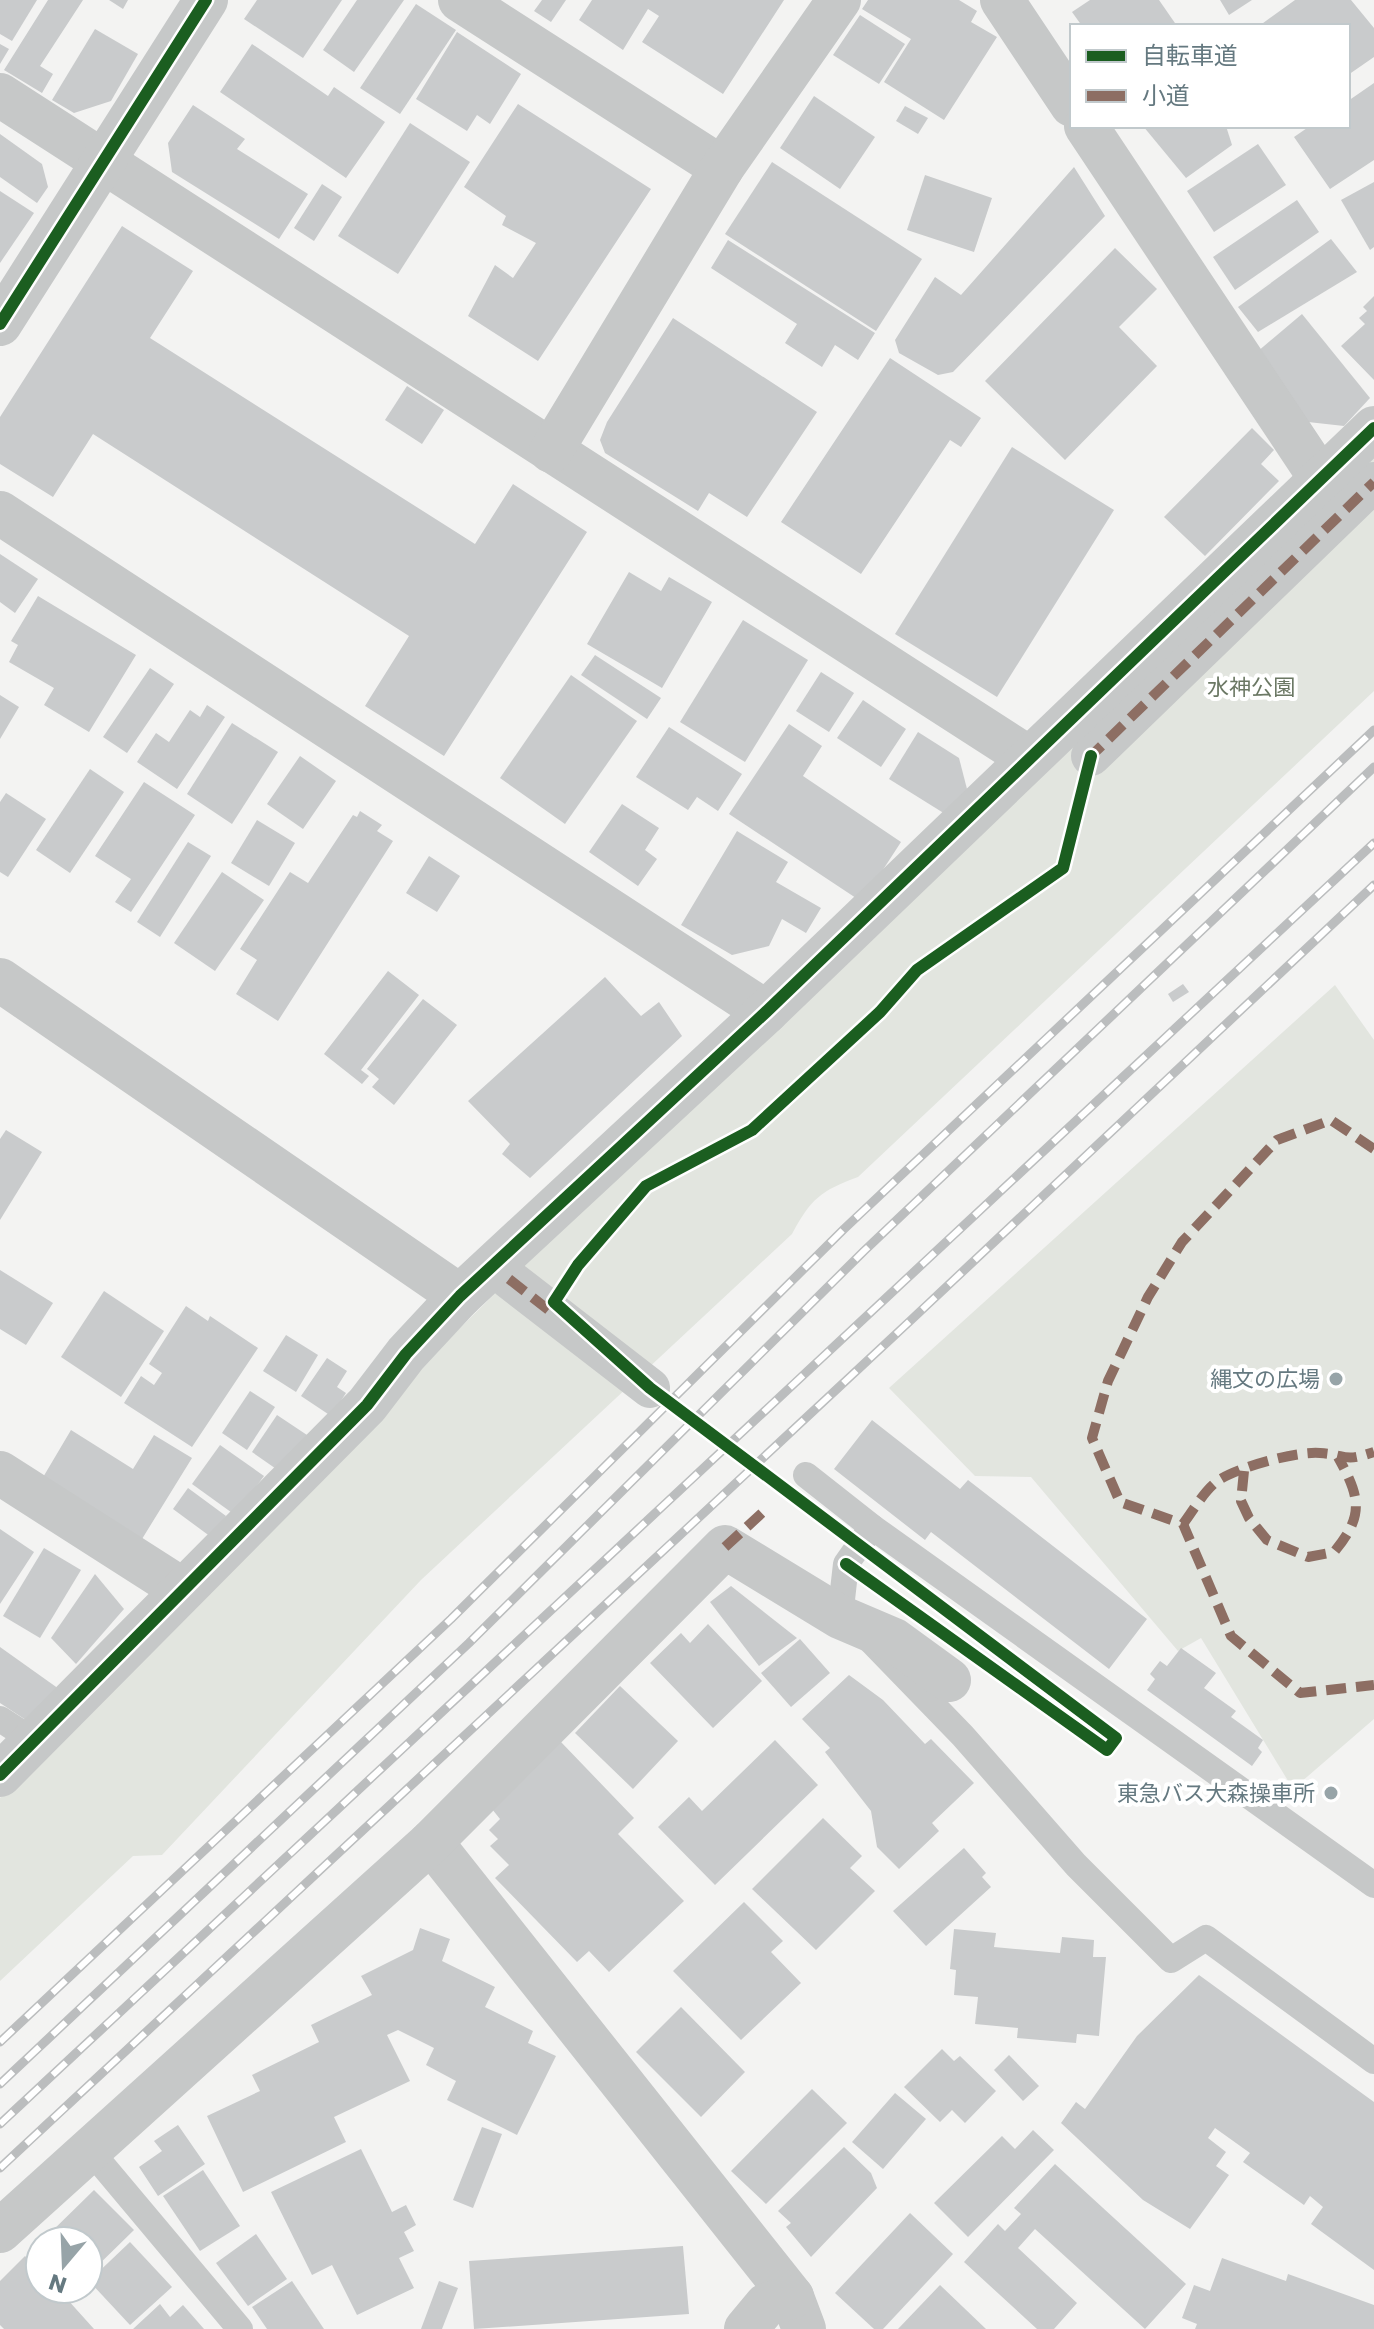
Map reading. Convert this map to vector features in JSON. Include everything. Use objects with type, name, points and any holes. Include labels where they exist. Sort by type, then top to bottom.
[{"type":"street","points":[[0,324],[206,0]]},
{"type":"street","points":[[460,0],[722,168]]},
{"type":"street","points":[[551,451],[722,168],[839,0]]},
{"type":"street","points":[[1002,0],[1070,102]]},
{"type":"street","points":[[0,95],[1029,758]]},
{"type":"street","points":[[1087,128],[1321,479]]},
{"type":"street","points":[[0,1775],[17,1730],[183,1590],[367,1405],[406,1354],[460,1296],[766,1012],[1374,428]]},
{"type":"street","points":[[1091,756],[1374,482]]},
{"type":"street","points":[[0,513],[766,1012]]},
{"type":"street","points":[[0,980],[460,1296]]},
{"type":"street","points":[[509,1279],[650,1388]]},
{"type":"street","points":[[0,1473],[183,1590]]},
{"type":"street","points":[[0,2231],[431,1842],[725,1547],[840,1617],[894,1640],[949,1680]]},
{"type":"street","points":[[431,1842],[798,2313]]},
{"type":"street","points":[[746,2329],[766,2305],[798,2313]]},
{"type":"lane","points":[[806,1475],[872,1527],[1374,1885]]},
{"type":"lane","points":[[872,1527],[846,1564],[840,1617],[870,1640],[963,1736],[1076,1865],[1171,1960],[1206,1938],[1374,2061]]},
{"type":"lane","points":[[89,2149],[240,2329]]},
{"type":"green space","name":"水神公園","points":[[1374,450],[1374,691],[858,1177],[825,1192],[811,1204],[792,1234],[421,1580],[162,1855],[133,1856],[0,1981],[0,1798],[385,1402],[664,1127]]},
{"type":"green space","points":[[1335,985],[1374,1040],[1374,1719],[1293,1789],[1201,1638],[1178,1651],[1031,1477],[975,1476],[889,1388]]},
{"type":"building","points":[[0,0],[37,0],[12,41],[0,34]]},
{"type":"building","points":[[48,0],[83,0],[40,66],[53,74],[42,93],[4,70]]},
{"type":"building","points":[[109,0],[128,0],[123,9]]},
{"type":"building","points":[[257,0],[342,0],[303,58],[244,19]]},
{"type":"building","points":[[357,0],[404,0],[354,72],[323,50]]},
{"type":"building","points":[[542,0],[566,0],[551,22],[534,11]]},
{"type":"building","points":[[592,0],[784,0],[723,94],[642,42],[659,16],[648,9],[623,50],[579,20]]},
{"type":"building","points":[[868,0],[959,0],[977,11],[971,22],[997,37],[944,120],[884,82],[911,39],[862,9]]},
{"type":"building","points":[[1090,0],[1159,0],[1176,24],[1081,24],[1072,12]]},
{"type":"building","points":[[1220,0],[1252,0],[1229,15]]},
{"type":"building","points":[[1295,0],[1351,0],[1374,28],[1374,57],[1350,74],[1350,24],[1262,24]]},
{"type":"building","points":[[416,4],[456,30],[400,114],[360,88]]},
{"type":"building","points":[[860,15],[905,44],[879,84],[833,55]]},
{"type":"building","points":[[95,29],[138,54],[111,101],[74,113],[52,100]]},
{"type":"building","points":[[457,32],[521,74],[490,124],[477,115],[467,131],[416,99]]},
{"type":"building","points":[[0,44],[9,49],[0,64]]},
{"type":"building","points":[[252,44],[328,96],[334,87],[385,122],[346,178],[220,92]]},
{"type":"building","points":[[1374,83],[1374,160],[1330,189],[1294,137],[1307,128],[1350,128],[1350,100]]},
{"type":"building","points":[[814,96],[875,137],[840,189],[780,148]]},
{"type":"building","points":[[518,104],[651,189],[538,361],[468,316],[495,265],[513,278],[536,243],[502,225],[506,216],[464,187]]},
{"type":"building","points":[[193,105],[245,139],[237,149],[308,194],[279,239],[172,172],[168,143]]},
{"type":"building","points":[[905,106],[928,118],[918,134],[896,121]]},
{"type":"building","points":[[410,123],[470,162],[398,274],[338,236]]},
{"type":"building","points":[[1145,128],[1227,128],[1232,145],[1186,178]]},
{"type":"building","points":[[0,134],[42,164],[48,187],[37,203],[0,177]]},
{"type":"building","points":[[1258,144],[1286,185],[1214,232],[1187,191]]},
{"type":"building","points":[[772,162],[922,259],[876,331],[725,234]]},
{"type":"building","points":[[1074,167],[1105,216],[953,372],[938,375],[899,353],[895,340],[935,277],[961,295]]},
{"type":"building","points":[[925,175],[992,198],[974,252],[907,230]]},
{"type":"building","points":[[1374,182],[1374,247],[1370,250],[1341,200]]},
{"type":"building","points":[[322,184],[342,197],[314,241],[294,228]]},
{"type":"building","points":[[0,191],[34,213],[0,263]]},
{"type":"building","points":[[1297,200],[1319,232],[1235,290],[1213,257]]},
{"type":"building","points":[[122,226],[193,271],[150,338],[475,544],[513,484],[587,532],[444,756],[365,706],[409,636],[93,434],[53,497],[0,464],[0,417]]},
{"type":"building","points":[[1331,239],[1357,272],[1258,332],[1238,307]]},
{"type":"building","points":[[728,240],[875,333],[858,360],[835,345],[822,367],[785,343],[797,324],[711,268]]},
{"type":"building","points":[[1115,248],[1157,289],[1119,327],[1157,366],[1065,460],[985,381]]},
{"type":"building","points":[[1374,296],[1374,380],[1341,346],[1365,324],[1359,318],[1367,311],[1363,307]]},
{"type":"building","points":[[1302,314],[1370,398],[1344,426],[1308,422],[1257,352]]},
{"type":"building","points":[[673,318],[817,412],[747,517],[709,493],[698,511],[605,453],[600,440],[607,422]]},
{"type":"building","points":[[890,358],[981,418],[961,447],[950,440],[861,574],[781,522]]},
{"type":"building","points":[[407,386],[444,410],[422,444],[385,420]]},
{"type":"building","points":[[1252,428],[1274,450],[1261,464],[1279,481],[1205,556],[1164,517]]},
{"type":"building","points":[[1012,447],[1114,510],[997,697],[895,634]]},
{"type":"building","points":[[0,554],[38,579],[15,613],[0,602]]},
{"type":"building","points":[[629,572],[661,591],[669,577],[712,602],[662,688],[587,644]]},
{"type":"building","points":[[38,596],[136,655],[89,732],[44,705],[54,688],[9,662],[18,645],[11,641]]},
{"type":"building","points":[[743,620],[808,660],[745,762],[680,722]]},
{"type":"building","points":[[595,655],[661,698],[647,719],[581,675]]},
{"type":"building","points":[[150,668],[174,684],[127,753],[103,737]]},
{"type":"building","points":[[821,672],[854,693],[829,732],[796,711]]},
{"type":"building","points":[[571,675],[637,721],[565,824],[500,778]]},
{"type":"building","points":[[0,695],[19,707],[0,739]]},
{"type":"building","points":[[863,700],[906,729],[881,767],[837,738]]},
{"type":"building","points":[[207,705],[225,717],[177,789],[137,762],[156,733],[169,742],[190,710],[200,717]]},
{"type":"building","points":[[232,723],[278,752],[232,824],[187,794]]},
{"type":"building","points":[[789,724],[822,746],[803,776],[901,842],[862,902],[729,814]]},
{"type":"building","points":[[669,727],[742,774],[718,811],[697,797],[688,810],[636,777]]},
{"type":"building","points":[[918,732],[959,758],[967,789],[950,817],[889,779]]},
{"type":"building","points":[[300,756],[336,781],[303,829],[267,804]]},
{"type":"building","points":[[90,769],[124,792],[70,873],[36,850]]},
{"type":"building","points":[[144,782],[195,815],[131,912],[115,902],[131,879],[95,856]]},
{"type":"building","points":[[6,793],[46,819],[8,877],[0,872],[0,802]]},
{"type":"building","points":[[622,804],[659,828],[645,850],[657,859],[638,886],[589,852]]},
{"type":"building","points":[[360,811],[382,825],[377,831],[393,841],[278,1021],[236,994],[257,960],[240,949],[290,872],[308,883],[353,815],[357,817]]},
{"type":"building","points":[[257,820],[295,843],[269,886],[231,863]]},
{"type":"building","points":[[737,831],[788,862],[776,882],[821,908],[806,933],[782,919],[769,946],[732,955],[681,925]]},
{"type":"building","points":[[188,842],[211,856],[160,937],[137,922]]},
{"type":"building","points":[[429,856],[460,876],[437,912],[406,893]]},
{"type":"building","points":[[222,872],[264,900],[215,971],[174,943]]},
{"type":"building","points":[[388,971],[419,995],[361,1070],[369,1076],[362,1084],[324,1054]]},
{"type":"building","points":[[605,977],[641,1016],[659,1002],[682,1036],[530,1178],[502,1154],[510,1144],[468,1101]]},
{"type":"building","points":[[1183,984],[1189,992],[1173,1002],[1168,994]]},
{"type":"building","points":[[423,999],[457,1025],[394,1105],[372,1087],[379,1079],[367,1069]]},
{"type":"building","points":[[6,1130],[42,1152],[0,1220],[0,1139]]},
{"type":"building","points":[[0,1270],[53,1303],[26,1345],[0,1329]]},
{"type":"building","points":[[104,1291],[164,1331],[121,1397],[61,1357]]},
{"type":"building","points":[[186,1306],[208,1321],[210,1316],[258,1348],[192,1447],[124,1403],[141,1376],[154,1385],[162,1373],[149,1364]]},
{"type":"building","points":[[286,1335],[318,1355],[296,1392],[263,1371]]},
{"type":"building","points":[[327,1358],[347,1371],[337,1387],[346,1393],[331,1416],[301,1396]]},
{"type":"building","points":[[250,1391],[275,1407],[247,1450],[222,1433]]},
{"type":"building","points":[[277,1415],[307,1435],[282,1473],[252,1452]]},
{"type":"building","points":[[872,1420],[960,1489],[968,1480],[1147,1619],[1109,1669],[931,1532],[925,1540],[834,1469]]},
{"type":"building","points":[[71,1430],[133,1469],[154,1435],[192,1458],[142,1539],[42,1479]]},
{"type":"building","points":[[220,1445],[264,1476],[235,1515],[192,1484]]},
{"type":"building","points":[[188,1488],[226,1516],[211,1537],[173,1509]]},
{"type":"building","points":[[0,1529],[34,1552],[0,1604]]},
{"type":"building","points":[[44,1548],[81,1570],[40,1638],[3,1616]]},
{"type":"building","points":[[95,1574],[124,1609],[76,1664],[51,1638]]},
{"type":"building","points":[[731,1586],[797,1638],[759,1666],[710,1602]]},
{"type":"building","points":[[708,1624],[762,1681],[713,1728],[650,1663],[681,1633],[690,1643]]},
{"type":"building","points":[[800,1639],[830,1673],[791,1707],[761,1673]]},
{"type":"building","points":[[0,1647],[59,1689],[32,1724],[0,1703]]},
{"type":"building","points":[[1181,1648],[1216,1673],[1204,1688],[1236,1711],[1231,1717],[1263,1740],[1258,1748],[1262,1752],[1252,1766],[1147,1690],[1155,1679],[1150,1674],[1160,1661],[1167,1666]]},
{"type":"building","points":[[849,1675],[883,1700],[925,1744],[931,1739],[974,1783],[932,1823],[939,1831],[899,1869],[877,1847],[871,1811],[825,1752],[830,1748],[802,1719]]},
{"type":"building","points":[[620,1686],[678,1741],[633,1789],[575,1733]]},
{"type":"building","points":[[775,1740],[818,1785],[715,1885],[658,1827],[689,1797],[702,1811]]},
{"type":"building","points":[[561,1742],[634,1818],[618,1834],[684,1901],[609,1972],[589,1951],[577,1962],[495,1878],[509,1865],[490,1846],[498,1839],[489,1830],[500,1819],[492,1809]]},
{"type":"building","points":[[823,1818],[862,1856],[850,1868],[875,1891],[816,1950],[752,1889]]},
{"type":"building","points":[[964,1848],[986,1873],[982,1877],[991,1887],[926,1946],[893,1911]]},
{"type":"building","points":[[744,1902],[783,1941],[771,1952],[801,1983],[741,2040],[673,1971]]},
{"type":"building","points":[[420,1928],[450,1939],[442,1961],[495,1987],[485,2007],[533,2031],[528,2043],[556,2056],[517,2135],[447,2100],[456,2081],[426,2065],[434,2048],[398,2030],[387,2035],[410,2081],[334,2117],[346,2142],[243,2192],[207,2116],[260,2091],[252,2075],[319,2042],[311,2025],[372,1995],[361,1976],[413,1950]]},
{"type":"building","points":[[954,1929],[996,1933],[994,1947],[1060,1953],[1062,1937],[1094,1940],[1093,1957],[1106,1957],[1099,2036],[1077,2034],[1076,2043],[1017,2038],[1018,2028],[975,2024],[978,1997],[954,1995],[956,1970],[950,1969]]},
{"type":"building","points":[[1199,1975],[1374,2102],[1374,2270],[1311,2224],[1323,2207],[1310,2196],[1304,2205],[1243,2162],[1250,2153],[1215,2128],[1208,2138],[1226,2152],[1216,2166],[1229,2175],[1190,2229],[1143,2200],[1061,2123],[1076,2102],[1085,2109],[1137,2036]]},
{"type":"building","points":[[681,2007],[745,2072],[701,2117],[636,2052]]},
{"type":"building","points":[[942,2049],[954,2061],[960,2056],[996,2091],[965,2123],[952,2110],[940,2122],[904,2087]]},
{"type":"building","points":[[1009,2055],[1039,2086],[1023,2101],[994,2070]]},
{"type":"building","points":[[812,2089],[847,2123],[766,2204],[731,2171]]},
{"type":"building","points":[[895,2093],[926,2119],[883,2169],[852,2142]]},
{"type":"building","points":[[178,2125],[205,2164],[158,2196],[139,2167],[162,2151],[154,2141]]},
{"type":"building","points":[[482,2127],[502,2134],[473,2208],[453,2200]]},
{"type":"building","points":[[1033,2130],[1054,2150],[968,2237],[934,2203],[1002,2136],[1015,2149]]},
{"type":"building","points":[[844,2147],[871,2173],[877,2188],[811,2257],[786,2227],[791,2223],[778,2211]]},
{"type":"building","points":[[361,2149],[392,2212],[406,2205],[416,2225],[404,2232],[414,2251],[399,2258],[414,2288],[357,2315],[332,2265],[312,2275],[271,2192]]},
{"type":"building","points":[[1055,2164],[1186,2284],[1145,2329],[1035,2229],[1018,2248],[1077,2303],[1054,2329],[1037,2329],[964,2262],[998,2224],[1005,2231],[1021,2214],[1014,2208]]},
{"type":"building","points":[[203,2170],[240,2226],[200,2251],[163,2196]]},
{"type":"building","points":[[94,2190],[134,2230],[104,2259],[104,2225],[58,2225]]},
{"type":"building","points":[[910,2213],[953,2254],[883,2329],[874,2329],[835,2293]]},
{"type":"building","points":[[256,2234],[287,2279],[248,2306],[216,2263]]},
{"type":"building","points":[[130,2242],[172,2287],[130,2325],[104,2297],[104,2267]]},
{"type":"building","points":[[683,2246],[689,2314],[474,2329],[469,2261]]},
{"type":"building","points":[[24,2257],[24,2305],[72,2305],[94,2329],[4,2329],[0,2325],[0,2281]]},
{"type":"building","points":[[1222,2258],[1286,2281],[1288,2274],[1374,2305],[1374,2329],[1195,2329],[1197,2324],[1182,2318],[1194,2285],[1210,2291]]},
{"type":"building","points":[[292,2281],[324,2329],[267,2329],[252,2307]]},
{"type":"building","points":[[439,2281],[458,2288],[442,2329],[421,2329]]},
{"type":"building","points":[[940,2285],[986,2329],[898,2329]]},
{"type":"building","points":[[160,2304],[170,2317],[183,2305],[204,2329],[133,2329]]},
{"type":"railway","points":[[0,2042],[451,1619],[844,1229],[1374,730]]},
{"type":"railway","points":[[0,2084],[469,1643],[864,1251],[1374,767]]},
{"type":"railway","points":[[0,2124],[1374,843]]},
{"type":"railway","points":[[0,2168],[1374,885]]},
{"type":"marked path","points":[[1089,761],[1374,482]]},
{"type":"marked path","points":[[1374,1149],[1331,1120],[1277,1140],[1182,1242],[1148,1297],[1108,1381],[1092,1438],[1120,1502],[1183,1524],[1231,1636],[1300,1693],[1374,1685]]},
{"type":"marked path","points":[[509,1279],[555,1315]]},
{"type":"marked path","points":[[1183,1524],[1214,1484],[1240,1470],[1310,1453],[1350,1458],[1374,1452]]},
{"type":"marked path","points":[[1244,1471],[1241,1501],[1249,1518],[1267,1540],[1308,1557],[1334,1552],[1355,1516],[1355,1495],[1338,1457]]},
{"type":"marked path","points":[[725,1547],[762,1513]]},
{"type":"cycle path","points":[[0,324],[206,0]]},
{"type":"cycle path","points":[[0,1775],[367,1405],[406,1354],[460,1296],[766,1012],[1374,428]]},
{"type":"cycle path","points":[[846,1564],[1107,1750],[1116,1738],[650,1388],[554,1302],[578,1265],[646,1186],[752,1130],[880,1012],[917,970],[1063,868],[1091,756]]},
{"type":"place","name":"縄文の広場","points":[[1336,1379]]},
{"type":"place","name":"東急バス大森操車所","points":[[1331,1793]]}]
